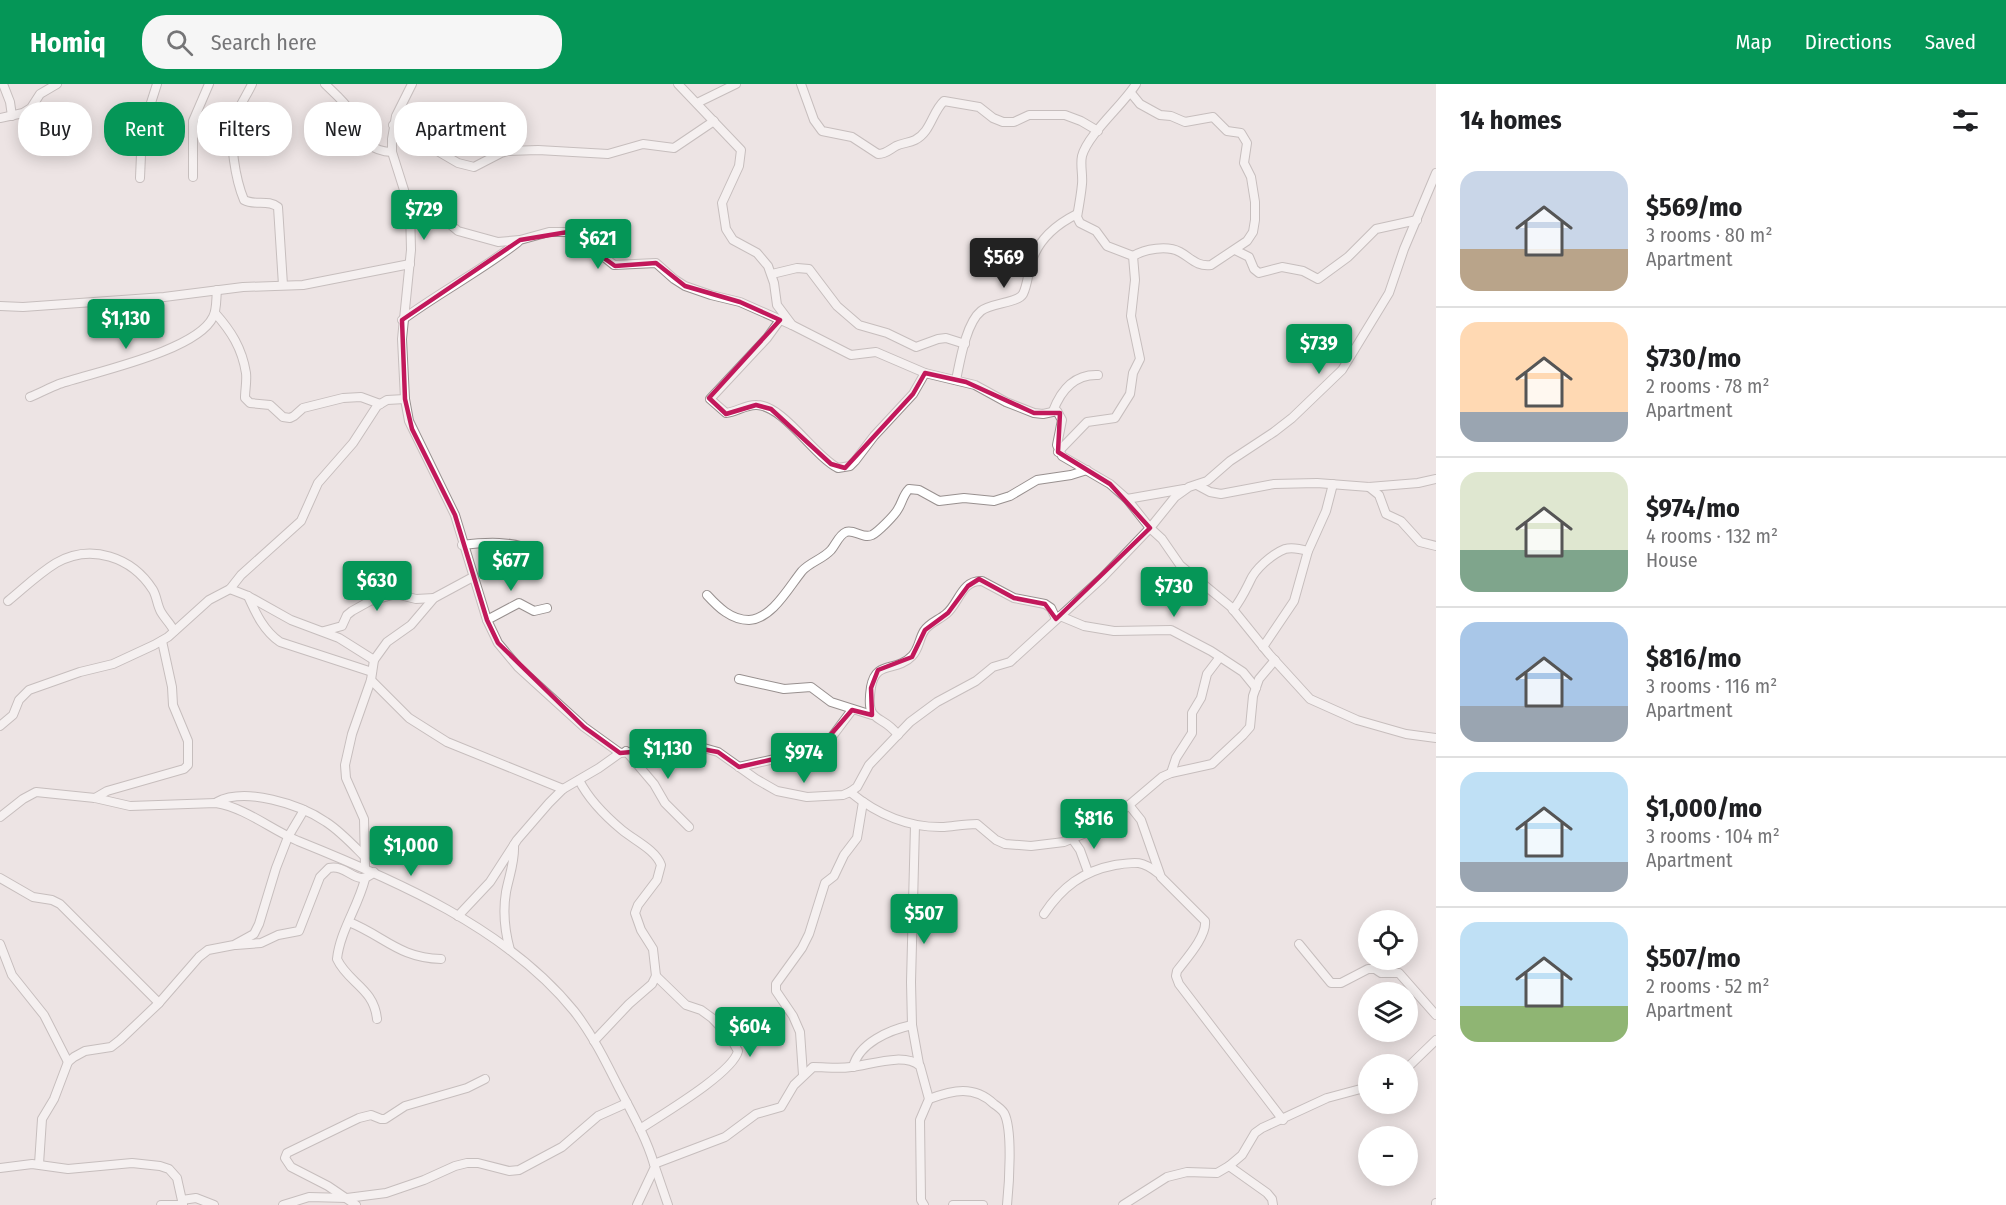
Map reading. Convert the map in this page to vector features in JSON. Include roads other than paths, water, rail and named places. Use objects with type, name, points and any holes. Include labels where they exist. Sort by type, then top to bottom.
[{"type":"street","points":[[3,84],[10,102],[12,116]]},
{"type":"street","points":[[0,118],[27,110],[40,94],[57,84]]},
{"type":"street","points":[[140,178],[142,131],[157,84]]},
{"type":"street","points":[[193,177],[193,121],[208,84]]},
{"type":"street","points":[[252,84],[234,124],[235,164],[244,201],[251,204],[274,204],[278,207],[283,285]]},
{"type":"street","points":[[325,84],[347,107],[369,145],[382,152],[392,152]]},
{"type":"street","points":[[412,84],[393,125],[392,152],[410,209],[410,264],[402,320],[405,399],[412,429],[444,490],[454,515],[486,620],[498,643],[518,667],[584,727],[623,752],[654,784],[665,803],[689,827]]},
{"type":"street","points":[[678,84],[738,147],[741,154],[739,166],[722,203],[726,229],[733,240],[761,257],[771,274],[777,305],[792,325]]},
{"type":"street","points":[[697,103],[736,84]]},
{"type":"street","points":[[801,84],[814,120],[822,131],[852,137],[878,154],[915,140],[927,129],[944,101],[979,107],[993,118],[1003,122],[1014,122],[1029,116],[1065,116],[1081,120],[1098,131]]},
{"type":"street","points":[[1131,93],[1140,104],[1160,115],[1171,116],[1185,122],[1213,117],[1227,131],[1238,132],[1245,139],[1247,143],[1244,163],[1251,177],[1255,220],[1251,237],[1217,262],[1204,266],[1177,251],[1145,250],[1133,256],[1107,246],[1096,231],[1078,221],[1082,157],[1098,131],[1136,84]]},
{"type":"street","points":[[393,125],[463,165],[474,167],[508,151],[544,150],[608,154],[642,144],[674,148],[714,121]]},
{"type":"street","points":[[1127,499],[1186,489],[1207,481],[1230,461],[1292,418],[1342,370],[1389,293],[1404,249],[1436,173]]},
{"type":"street","points":[[410,209],[434,210],[452,228],[470,236],[498,242],[520,240],[549,232],[568,232],[579,237],[614,265],[657,262],[674,279],[685,286],[740,302],[851,355],[876,352],[925,373],[982,387],[1006,402],[1034,413],[1043,414],[1053,411],[1059,413],[1062,420],[1057,439],[1058,452],[1110,484],[1127,499],[1162,539],[1180,565],[1233,610],[1310,699],[1357,720],[1406,734],[1436,738]]},
{"type":"street","points":[[956,380],[971,325],[982,310],[990,305],[1022,295],[1038,247],[1054,227],[1077,214]]},
{"type":"street","points":[[1235,250],[1249,257],[1258,273],[1282,267],[1303,271],[1318,279],[1348,257],[1376,229],[1417,220]]},
{"type":"street","points":[[402,320],[497,258],[520,240]]},
{"type":"street","points":[[1058,452],[1087,422],[1115,418],[1130,394],[1133,373],[1140,353],[1131,316],[1135,280],[1133,256]]},
{"type":"street","points":[[0,306],[23,307],[311,284],[410,264]]},
{"type":"street","points":[[771,274],[797,268],[809,269],[831,298],[853,321],[863,327],[887,333],[908,344],[920,347],[946,338],[965,344]]},
{"type":"street","points":[[30,398],[60,384],[129,363],[185,341],[210,322],[215,313],[217,290]]},
{"type":"street","points":[[215,313],[231,331],[241,351],[246,373],[245,398],[250,403],[270,405],[283,417],[290,418],[303,408],[343,398],[361,397],[380,404]]},
{"type":"street","points":[[780,320],[767,338],[710,399],[726,413],[756,405],[775,411],[820,455],[838,468],[850,466],[855,461],[874,436],[913,394],[925,373]]},
{"type":"street","points":[[1053,411],[1061,392],[1075,380],[1088,374],[1098,375]]},
{"type":"street","points":[[0,726],[13,715],[19,700],[29,690],[74,674],[113,664],[162,641],[209,600],[230,589],[241,575],[301,521],[318,483],[353,443],[380,404],[387,400],[405,399]]},
{"type":"street","points":[[707,595],[719,608],[735,617],[749,620],[758,618],[779,601],[804,568],[829,552],[843,533],[852,532],[867,536],[878,531],[897,512],[909,489],[919,490],[939,501],[964,498],[994,501],[1010,496],[1037,480],[1088,470]]},
{"type":"street","points":[[1197,485],[1210,492],[1221,494],[1274,484],[1333,484],[1369,487],[1418,483],[1436,479]]},
{"type":"street","points":[[1263,646],[1294,601],[1308,551],[1326,511],[1333,484]]},
{"type":"street","points":[[1369,487],[1379,495],[1388,515],[1401,521],[1420,542],[1436,546]]},
{"type":"street","points":[[458,916],[490,882],[532,820],[563,789],[623,752],[704,748],[718,752],[766,785],[787,794],[820,797],[850,792],[862,781],[869,765],[898,735],[937,702],[968,686],[993,667],[1010,662],[1044,633],[1058,617],[1102,578],[1150,528],[1175,497],[1186,489]]},
{"type":"street","points":[[462,545],[487,543],[512,545],[525,547],[534,552]]},
{"type":"street","points":[[1233,610],[1245,595],[1255,573],[1277,553],[1290,548],[1308,551]]},
{"type":"street","points":[[8,601],[35,577],[62,560],[94,553],[106,555],[129,566],[150,586],[161,612],[174,631]]},
{"type":"street","points":[[365,867],[364,819],[348,783],[345,765],[352,734],[372,676],[374,660],[387,642],[411,625],[434,598],[473,577]]},
{"type":"street","points":[[872,715],[871,688],[877,671],[912,657],[924,630],[948,613],[960,593],[974,582],[982,581],[1014,598],[1045,604],[1058,617],[1084,626],[1114,631],[1171,630],[1244,673],[1256,688]]},
{"type":"street","points":[[230,589],[248,596],[291,620],[324,631],[374,660]]},
{"type":"street","points":[[324,631],[342,626],[347,615],[370,601],[396,594],[416,599],[434,598]]},
{"type":"street","points":[[248,596],[262,624],[280,642],[372,676],[409,718],[447,742],[563,789]]},
{"type":"street","points":[[486,620],[519,603],[532,611],[547,608]]},
{"type":"street","points":[[95,798],[107,791],[184,769],[188,765],[188,741],[172,705],[172,687],[162,641]]},
{"type":"street","points":[[1171,773],[1176,758],[1193,730],[1192,712],[1201,698],[1207,674],[1220,657]]},
{"type":"street","points":[[850,792],[886,816],[915,825],[943,827],[977,824],[996,840],[1011,846],[1048,845],[1073,840],[1100,827],[1129,806],[1158,780],[1171,773],[1212,764],[1250,727],[1256,688],[1263,673],[1275,660]]},
{"type":"street","points":[[740,679],[784,689],[811,687],[831,702],[872,715],[889,724],[898,735]]},
{"type":"street","points":[[739,768],[788,756],[799,762],[807,762],[831,738],[852,710]]},
{"type":"street","points":[[579,780],[590,800],[660,862],[661,866],[657,880],[638,905],[635,913],[640,930],[653,949],[656,976],[652,984],[629,1004],[594,1041]]},
{"type":"street","points":[[0,817],[36,792],[95,798],[138,806],[216,803],[246,813],[288,837],[365,867],[458,916],[510,950],[537,973],[570,1007],[594,1041],[640,1129],[668,1205]]},
{"type":"street","points":[[216,803],[228,797],[247,796],[267,799],[304,810],[334,828],[364,856]]},
{"type":"street","points":[[803,1075],[800,1032],[793,1016],[776,991],[776,984],[802,948],[809,934],[825,883],[834,876],[843,855],[857,838],[863,802]]},
{"type":"street","points":[[1129,806],[1141,820],[1159,874]]},
{"type":"street","points":[[234,945],[252,935],[256,930],[288,837],[304,810]]},
{"type":"street","points":[[915,825],[910,968],[912,1025],[919,1064],[929,1098],[920,1120],[921,1200],[924,1205]]},
{"type":"street","points":[[1073,840],[1080,850],[1088,872]]},
{"type":"street","points":[[510,950],[505,899],[514,861],[514,844]]},
{"type":"street","points":[[1044,914],[1064,889],[1088,872],[1134,862],[1146,865],[1159,874],[1201,916],[1206,925],[1196,946],[1177,971],[1179,984],[1283,1120]]},
{"type":"street","points":[[39,1164],[42,1119],[54,1099],[69,1062],[74,1057],[85,1051],[111,1047],[159,1003],[199,957],[208,950],[261,942],[278,935],[299,931],[320,877],[329,868],[341,868],[365,879]]},
{"type":"street","points":[[374,872],[365,879],[358,903],[342,937],[337,959],[340,966],[374,1002],[377,1019]]},
{"type":"street","points":[[0,878],[33,897],[52,900],[60,904],[159,1003]]},
{"type":"street","points":[[349,922],[405,953],[422,958],[441,959]]},
{"type":"street","points":[[0,944],[12,975],[44,1015],[69,1062]]},
{"type":"street","points":[[1299,944],[1331,983],[1341,983],[1368,969],[1375,969],[1381,973],[1400,973],[1436,1015]]},
{"type":"street","points":[[640,1129],[715,1078],[732,1062],[738,1051],[736,1044],[712,1018],[701,1010],[686,1005],[656,976]]},
{"type":"street","points":[[853,1067],[856,1055],[866,1047],[890,1031],[912,1025]]},
{"type":"street","points":[[1418,1057],[1436,1040]]},
{"type":"street","points":[[637,1205],[654,1166],[725,1137],[756,1114],[781,1107],[794,1085],[814,1067],[853,1067],[885,1061],[919,1064]]},
{"type":"street","points":[[356,1205],[291,1167],[285,1158],[287,1153],[359,1118],[371,1115],[385,1119],[405,1106],[467,1088],[486,1079]]},
{"type":"street","points":[[1123,1205],[1167,1177],[1187,1172],[1217,1173],[1242,1155],[1259,1130],[1327,1098],[1358,1089]]},
{"type":"street","points":[[929,1098],[963,1090],[972,1091],[986,1097],[1004,1113],[1008,1128],[1007,1205]]},
{"type":"street","points":[[283,1205],[309,1197],[347,1198],[386,1193],[467,1163],[478,1163],[509,1171],[523,1168],[569,1142],[598,1116],[627,1103]]},
{"type":"street","points":[[0,1168],[23,1164],[68,1169],[132,1163],[160,1166],[173,1172],[177,1178],[182,1203]]},
{"type":"street","points":[[1229,1166],[1267,1193],[1273,1205]]},
{"type":"street","points":[[161,1205],[182,1203],[196,1198],[214,1205]]},
{"type":"street","points":[[953,1205],[983,1205]]}]
